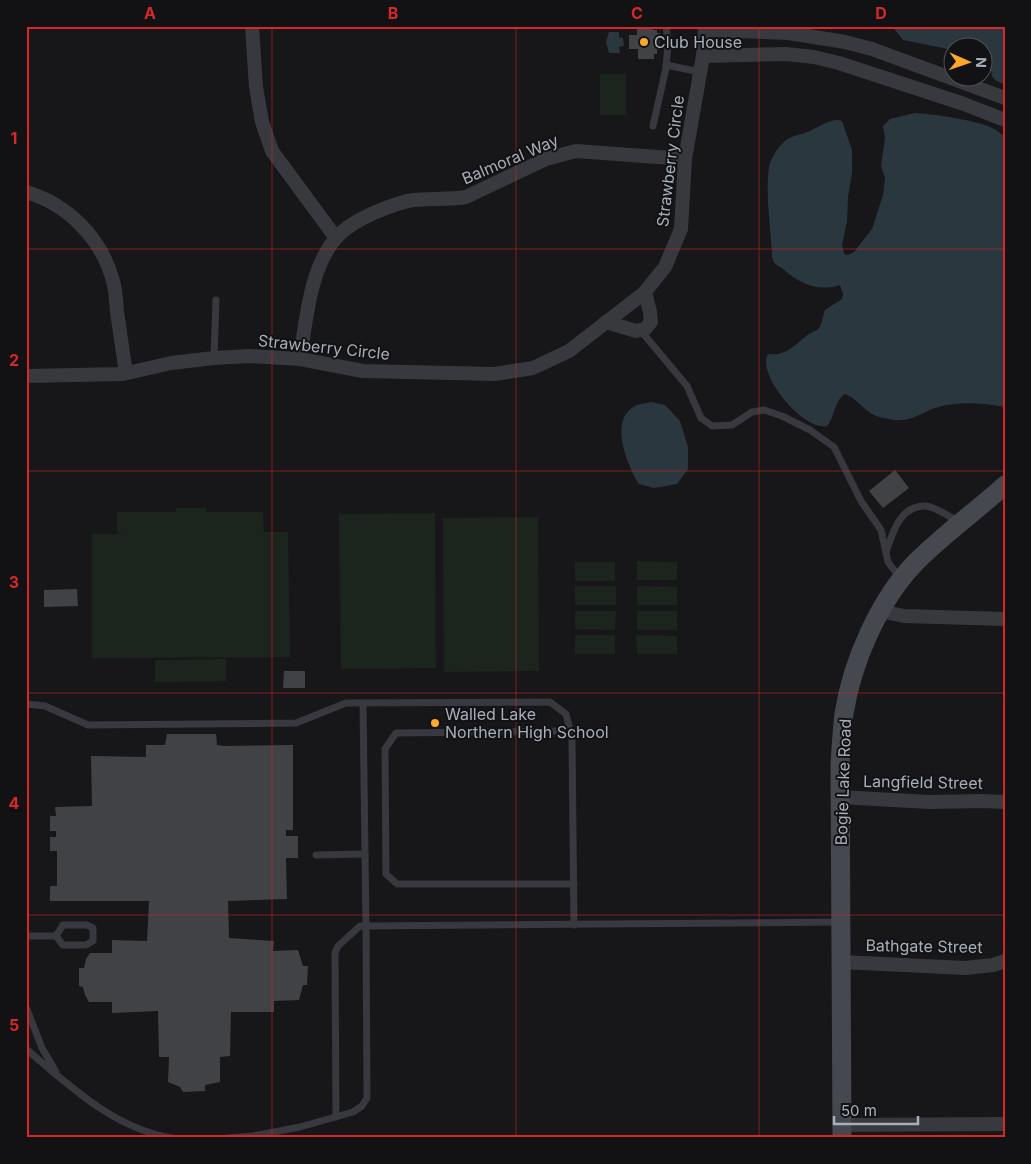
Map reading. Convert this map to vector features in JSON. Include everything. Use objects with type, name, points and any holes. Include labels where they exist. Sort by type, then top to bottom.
[{"type":"main road","name":"Bogie Lake Road","points":[[842,1131],[840,764],[844,714],[857,662],[880,611],[915,563],[1005,484]]},
{"type":"street","points":[[252,26],[256,87],[262,122],[272,151],[336,238]]},
{"type":"street","points":[[705,28],[789,33],[845,42],[872,49],[944,75]]},
{"type":"street","name":"Strawberry Circle","points":[[26,376],[126,373],[172,363],[249,356],[300,359],[363,371],[495,374],[533,368],[569,351],[645,292],[665,267],[681,229],[684,159],[703,56],[705,28]]},
{"type":"street","points":[[840,63],[845,42]]},
{"type":"street","points":[[703,56],[786,54],[814,57],[840,63],[964,104],[1005,120]]},
{"type":"street","points":[[964,104],[971,88]]},
{"type":"street","points":[[980,88],[1005,98]]},
{"type":"street","name":"Balmoral Way","points":[[300,359],[316,275],[325,254],[336,238],[359,220],[393,205],[413,200],[466,197],[546,159],[576,151],[684,159]]},
{"type":"street","points":[[26,192],[52,202],[90,234],[102,251],[113,282],[126,373]]},
{"type":"street","points":[[606,322],[630,330],[641,331],[649,326],[651,322],[650,312],[645,292]]},
{"type":"street","points":[[880,611],[904,616],[1005,619]]},
{"type":"street","name":"Langfield Street","points":[[840,797],[929,802],[1005,802]]},
{"type":"street","name":"Bathgate Street","points":[[841,962],[966,968],[993,965],[1005,961]]},
{"type":"street","points":[[842,1131],[1005,1124]]},
{"type":"lane","points":[[653,126],[666,65],[668,44],[666,26]]},
{"type":"lane","points":[[666,65],[700,72]]},
{"type":"lane","points":[[214,358],[216,300]]},
{"type":"lane","points":[[641,331],[687,386],[701,418],[712,426],[732,426],[752,412],[764,410],[782,416],[810,430],[834,447],[861,501],[880,530],[888,562],[902,580]]},
{"type":"lane","points":[[886,552],[892,533],[900,518],[912,508],[927,506],[960,523]]},
{"type":"lane","points":[[26,704],[46,706],[88,725],[296,723],[346,703],[550,702],[566,714],[572,739],[574,925]]},
{"type":"lane","points":[[227,1138],[253,1136],[300,1127],[336,1117],[353,1112],[362,1106],[367,1098],[363,703]]},
{"type":"lane","points":[[570,731],[396,733],[385,749],[386,874],[397,884],[574,884]]},
{"type":"lane","points":[[316,855],[365,854]]},
{"type":"lane","points":[[336,1117],[335,953],[338,946],[360,926],[841,922]]},
{"type":"lane","points":[[63,925],[87,925],[93,928],[93,941],[86,946],[63,945],[56,936],[63,925]]},
{"type":"lane","points":[[26,936],[56,936]]},
{"type":"lane","points":[[26,1007],[42,1048],[59,1076]]},
{"type":"lane","points":[[26,1049],[92,1104],[121,1120],[156,1135],[172,1138]]},
{"type":"shaded area","points":[[892,26],[1005,26],[1005,85],[994,79],[994,38],[944,38],[944,48],[903,40]]},
{"type":"shaded area","points":[[609,32],[619,32],[619,37],[623,38],[624,46],[619,47],[620,53],[609,53],[606,42]]},
{"type":"shaded area","points":[[600,74],[626,74],[626,115],[600,115]]},
{"type":"shaded area","points":[[915,113],[976,122],[994,129],[1005,137],[1005,407],[963,403],[933,409],[907,419],[895,420],[881,418],[872,414],[852,397],[845,394],[841,397],[827,426],[817,425],[806,420],[784,399],[775,387],[766,363],[768,354],[784,352],[816,331],[821,324],[825,310],[842,299],[843,294],[840,285],[824,288],[803,283],[773,261],[768,200],[769,167],[777,149],[788,139],[830,121],[842,121],[852,150],[852,173],[847,221],[842,245],[844,254],[848,255],[854,252],[872,229],[883,195],[885,178],[881,166],[885,138],[883,126],[890,119]]},
{"type":"shaded area","points":[[651,402],[665,405],[680,421],[688,447],[688,469],[677,484],[654,488],[639,484],[626,455],[622,432],[623,422],[627,413],[635,406]]},
{"type":"shaded area","points":[[176,508],[206,508],[206,512],[263,512],[264,532],[288,532],[290,657],[92,658],[92,534],[125,534],[117,533],[117,512],[176,512]]},
{"type":"shaded area","points":[[435,513],[436,668],[341,669],[339,514]]},
{"type":"shaded area","points":[[538,517],[539,671],[444,672],[443,518]]},
{"type":"shaded area","points":[[637,561],[677,562],[677,580],[637,580]]},
{"type":"shaded area","points":[[575,562],[615,562],[615,581],[575,581]]},
{"type":"shaded area","points":[[575,586],[616,586],[616,605],[575,605]]},
{"type":"shaded area","points":[[637,586],[677,587],[677,605],[637,605]]},
{"type":"shaded area","points":[[575,611],[616,611],[615,630],[575,629]]},
{"type":"shaded area","points":[[637,611],[677,611],[677,630],[637,630]]},
{"type":"shaded area","points":[[575,635],[615,635],[615,654],[575,654]]},
{"type":"shaded area","points":[[636,635],[677,636],[677,654],[637,654]]},
{"type":"shaded area","points":[[226,659],[226,681],[155,682],[155,660]]},
{"type":"building","name":"Club House","points":[[637,26],[653,26],[653,30],[657,30],[657,33],[660,33],[659,50],[657,50],[657,54],[654,54],[654,59],[638,59],[638,49],[629,49],[629,35],[637,35]]},
{"type":"building","points":[[895,470],[909,488],[883,508],[869,491]]},
{"type":"building","points":[[77,589],[78,606],[44,607],[44,590]]},
{"type":"building","points":[[284,671],[305,671],[305,688],[283,688]]},
{"type":"building","points":[[167,734],[216,734],[217,745],[224,746],[293,745],[293,830],[286,830],[286,836],[298,836],[298,858],[286,858],[287,899],[228,901],[229,938],[274,941],[273,951],[298,950],[303,966],[308,966],[307,985],[303,985],[299,1000],[274,1001],[274,1012],[231,1012],[230,1056],[220,1057],[220,1082],[205,1085],[205,1091],[183,1092],[180,1087],[168,1082],[169,1057],[159,1057],[158,1011],[112,1013],[112,1002],[89,1002],[83,987],[79,986],[79,968],[84,968],[90,953],[112,953],[112,940],[147,941],[149,901],[50,901],[50,886],[57,886],[57,851],[50,851],[50,837],[56,837],[56,831],[50,831],[50,816],[56,816],[55,807],[92,806],[91,756],[146,757],[146,745],[165,745]]},
{"type":"place","name":"Club House","points":[[644,42]]},
{"type":"place","name":"Walled Lake Northern High School","points":[[435,723]]}]
